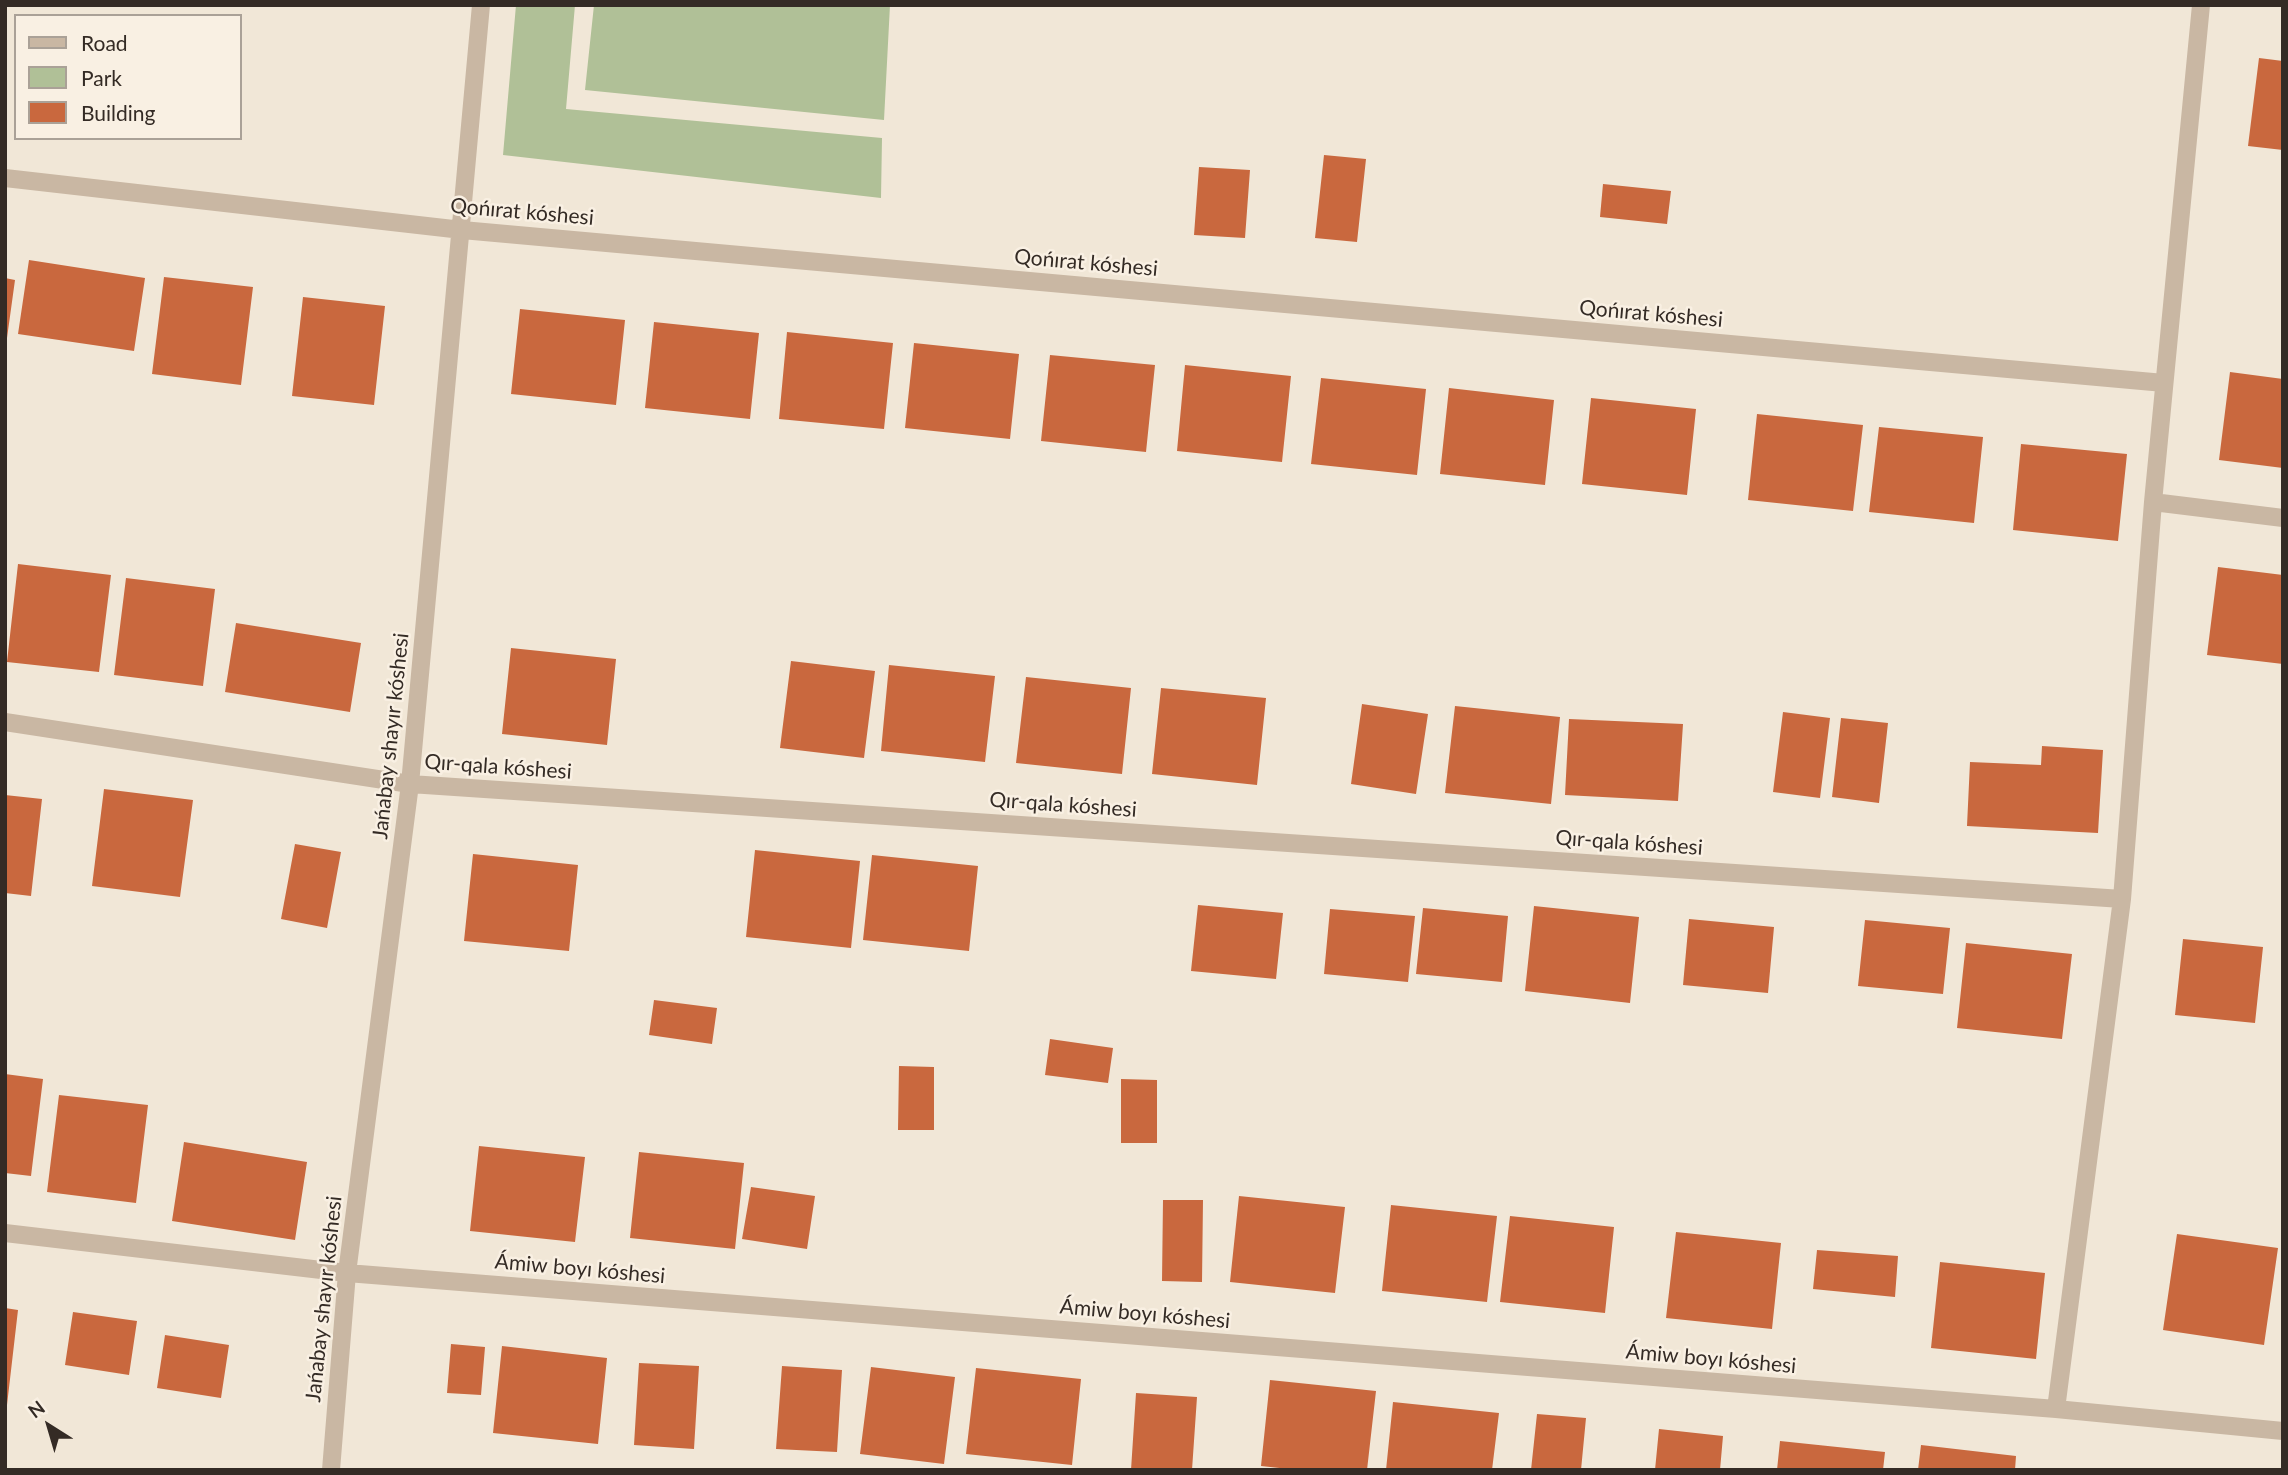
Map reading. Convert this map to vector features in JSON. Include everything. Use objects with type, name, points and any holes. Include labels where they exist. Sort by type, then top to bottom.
[{"type":"street","name":"Jańabay shayır kóshesi","points":[[331,1470],[348,1273],[410,784],[481,5]]},
{"type":"street","points":[[2056,1409],[2122,899],[2153,502],[2201,5]]},
{"type":"street","name":"Qońırat kóshesi","points":[[5,178],[462,229],[2164,383]]},
{"type":"street","points":[[2153,502],[2283,518]]},
{"type":"street","name":"Qır-qala kóshesi","points":[[5,722],[410,784],[2122,899]]},
{"type":"street","name":"Ámiw boyı kóshesi","points":[[5,1233],[348,1273],[2056,1409],[2283,1431]]},
{"type":"green space","points":[[516,5],[575,5],[566,109],[882,138],[881,198],[503,155]]},
{"type":"green space","points":[[594,5],[890,5],[884,120],[585,90]]},
{"type":"building","points":[[2259,58],[2283,61],[2283,150],[2248,146]]},
{"type":"building","points":[[1324,155],[1366,159],[1357,242],[1315,238]]},
{"type":"building","points":[[1199,167],[1250,170],[1245,238],[1194,235]]},
{"type":"building","points":[[1603,184],[1671,191],[1667,224],[1600,217]]},
{"type":"building","points":[[29,260],[145,278],[134,351],[18,334]]},
{"type":"building","points":[[164,277],[253,287],[241,385],[152,374]]},
{"type":"building","points":[[5,278],[15,280],[7,338],[5,338]]},
{"type":"building","points":[[303,297],[385,306],[374,405],[292,396]]},
{"type":"building","points":[[520,309],[625,320],[616,405],[511,394]]},
{"type":"building","points":[[654,322],[759,333],[750,419],[645,408]]},
{"type":"building","points":[[787,332],[893,343],[884,429],[779,419]]},
{"type":"building","points":[[914,343],[1019,354],[1010,439],[905,428]]},
{"type":"building","points":[[1050,355],[1155,365],[1146,452],[1041,441]]},
{"type":"building","points":[[1185,365],[1291,376],[1282,462],[1177,451]]},
{"type":"building","points":[[2230,372],[2283,379],[2283,468],[2219,460]]},
{"type":"building","points":[[1321,378],[1426,389],[1417,475],[1311,464]]},
{"type":"building","points":[[1449,388],[1554,400],[1545,485],[1440,474]]},
{"type":"building","points":[[1591,398],[1696,409],[1687,495],[1582,484]]},
{"type":"building","points":[[1757,414],[1863,425],[1853,511],[1748,500]]},
{"type":"building","points":[[1879,427],[1983,437],[1974,523],[1869,512]]},
{"type":"building","points":[[2021,444],[2127,454],[2118,541],[2013,530]]},
{"type":"building","points":[[18,564],[111,575],[99,672],[7,662]]},
{"type":"building","points":[[2218,567],[2283,575],[2283,664],[2207,655]]},
{"type":"building","points":[[126,578],[215,589],[203,686],[114,675]]},
{"type":"building","points":[[236,623],[361,643],[350,712],[225,692]]},
{"type":"building","points":[[511,648],[616,659],[607,745],[502,734]]},
{"type":"building","points":[[791,661],[875,671],[864,758],[780,748]]},
{"type":"building","points":[[889,665],[995,676],[985,762],[881,751]]},
{"type":"building","points":[[1026,677],[1131,688],[1122,774],[1016,763]]},
{"type":"building","points":[[1161,688],[1266,698],[1257,785],[1152,774]]},
{"type":"building","points":[[1362,704],[1428,714],[1416,794],[1351,784]]},
{"type":"building","points":[[1455,706],[1560,717],[1551,804],[1445,793]]},
{"type":"building","points":[[1783,712],[1830,718],[1820,798],[1773,792]]},
{"type":"building","points":[[1841,718],[1888,723],[1879,803],[1832,797]]},
{"type":"building","points":[[1569,719],[1683,724],[1678,801],[1565,795]]},
{"type":"building","points":[[2042,746],[2103,750],[2098,833],[1967,826],[1970,762],[2041,765]]},
{"type":"building","points":[[104,789],[193,800],[180,897],[92,886]]},
{"type":"building","points":[[5,795],[42,799],[31,896],[5,893]]},
{"type":"building","points":[[295,844],[341,852],[327,928],[281,919]]},
{"type":"building","points":[[755,850],[860,861],[851,948],[746,937]]},
{"type":"building","points":[[473,854],[578,865],[569,951],[464,941]]},
{"type":"building","points":[[872,855],[978,866],[969,951],[863,940]]},
{"type":"building","points":[[1198,905],[1283,913],[1276,979],[1191,971]]},
{"type":"building","points":[[1534,906],[1639,917],[1630,1003],[1525,991]]},
{"type":"building","points":[[1423,908],[1508,916],[1502,982],[1416,974]]},
{"type":"building","points":[[1330,909],[1415,916],[1408,982],[1324,974]]},
{"type":"building","points":[[1689,919],[1774,927],[1768,993],[1683,985]]},
{"type":"building","points":[[1865,920],[1950,928],[1943,994],[1858,986]]},
{"type":"building","points":[[2183,939],[2263,947],[2255,1023],[2175,1015]]},
{"type":"building","points":[[1966,943],[2072,954],[2062,1039],[1957,1028]]},
{"type":"building","points":[[654,1000],[717,1008],[712,1044],[649,1035]]},
{"type":"building","points":[[1050,1039],[1113,1048],[1108,1083],[1045,1075]]},
{"type":"building","points":[[899,1066],[934,1067],[934,1130],[898,1130]]},
{"type":"building","points":[[5,1074],[43,1079],[31,1176],[5,1173]]},
{"type":"building","points":[[1121,1079],[1157,1080],[1157,1143],[1121,1143]]},
{"type":"building","points":[[59,1095],[148,1105],[136,1203],[47,1192]]},
{"type":"building","points":[[184,1142],[307,1162],[295,1240],[172,1221]]},
{"type":"building","points":[[479,1146],[585,1157],[575,1242],[470,1231]]},
{"type":"building","points":[[639,1152],[744,1163],[735,1249],[630,1238]]},
{"type":"building","points":[[751,1187],[815,1196],[807,1249],[742,1239]]},
{"type":"building","points":[[1239,1196],[1345,1207],[1335,1293],[1230,1282]]},
{"type":"building","points":[[1163,1200],[1203,1200],[1202,1282],[1162,1281]]},
{"type":"building","points":[[1391,1205],[1497,1216],[1487,1302],[1382,1291]]},
{"type":"building","points":[[1510,1216],[1614,1227],[1605,1313],[1500,1302]]},
{"type":"building","points":[[1676,1232],[1781,1243],[1772,1329],[1666,1318]]},
{"type":"building","points":[[2177,1234],[2278,1248],[2264,1345],[2163,1330]]},
{"type":"building","points":[[1817,1250],[1898,1256],[1895,1297],[1813,1289]]},
{"type":"building","points":[[1940,1262],[2045,1273],[2036,1359],[1931,1348]]},
{"type":"building","points":[[5,1308],[18,1310],[7,1405],[5,1405]]},
{"type":"building","points":[[73,1312],[137,1321],[129,1375],[65,1365]]},
{"type":"building","points":[[165,1335],[229,1345],[221,1398],[157,1388]]},
{"type":"building","points":[[451,1344],[485,1347],[481,1395],[447,1393]]},
{"type":"building","points":[[502,1346],[607,1358],[598,1444],[493,1433]]},
{"type":"building","points":[[639,1363],[699,1366],[694,1449],[634,1445]]},
{"type":"building","points":[[782,1366],[842,1370],[837,1452],[776,1449]]},
{"type":"building","points":[[871,1367],[955,1377],[944,1464],[860,1454]]},
{"type":"building","points":[[976,1368],[1081,1379],[1072,1465],[966,1454]]},
{"type":"building","points":[[1270,1380],[1376,1391],[1367,1470],[1298,1470],[1261,1466]]},
{"type":"building","points":[[1136,1393],[1197,1397],[1192,1470],[1131,1470]]},
{"type":"building","points":[[1393,1402],[1499,1413],[1492,1470],[1386,1470]]},
{"type":"building","points":[[1537,1414],[1586,1418],[1581,1470],[1531,1470]]},
{"type":"building","points":[[1659,1429],[1723,1436],[1720,1470],[1655,1470]]},
{"type":"building","points":[[1780,1441],[1885,1452],[1883,1470],[1777,1470]]},
{"type":"building","points":[[1921,1445],[2016,1456],[2015,1470],[1918,1470]]}]
